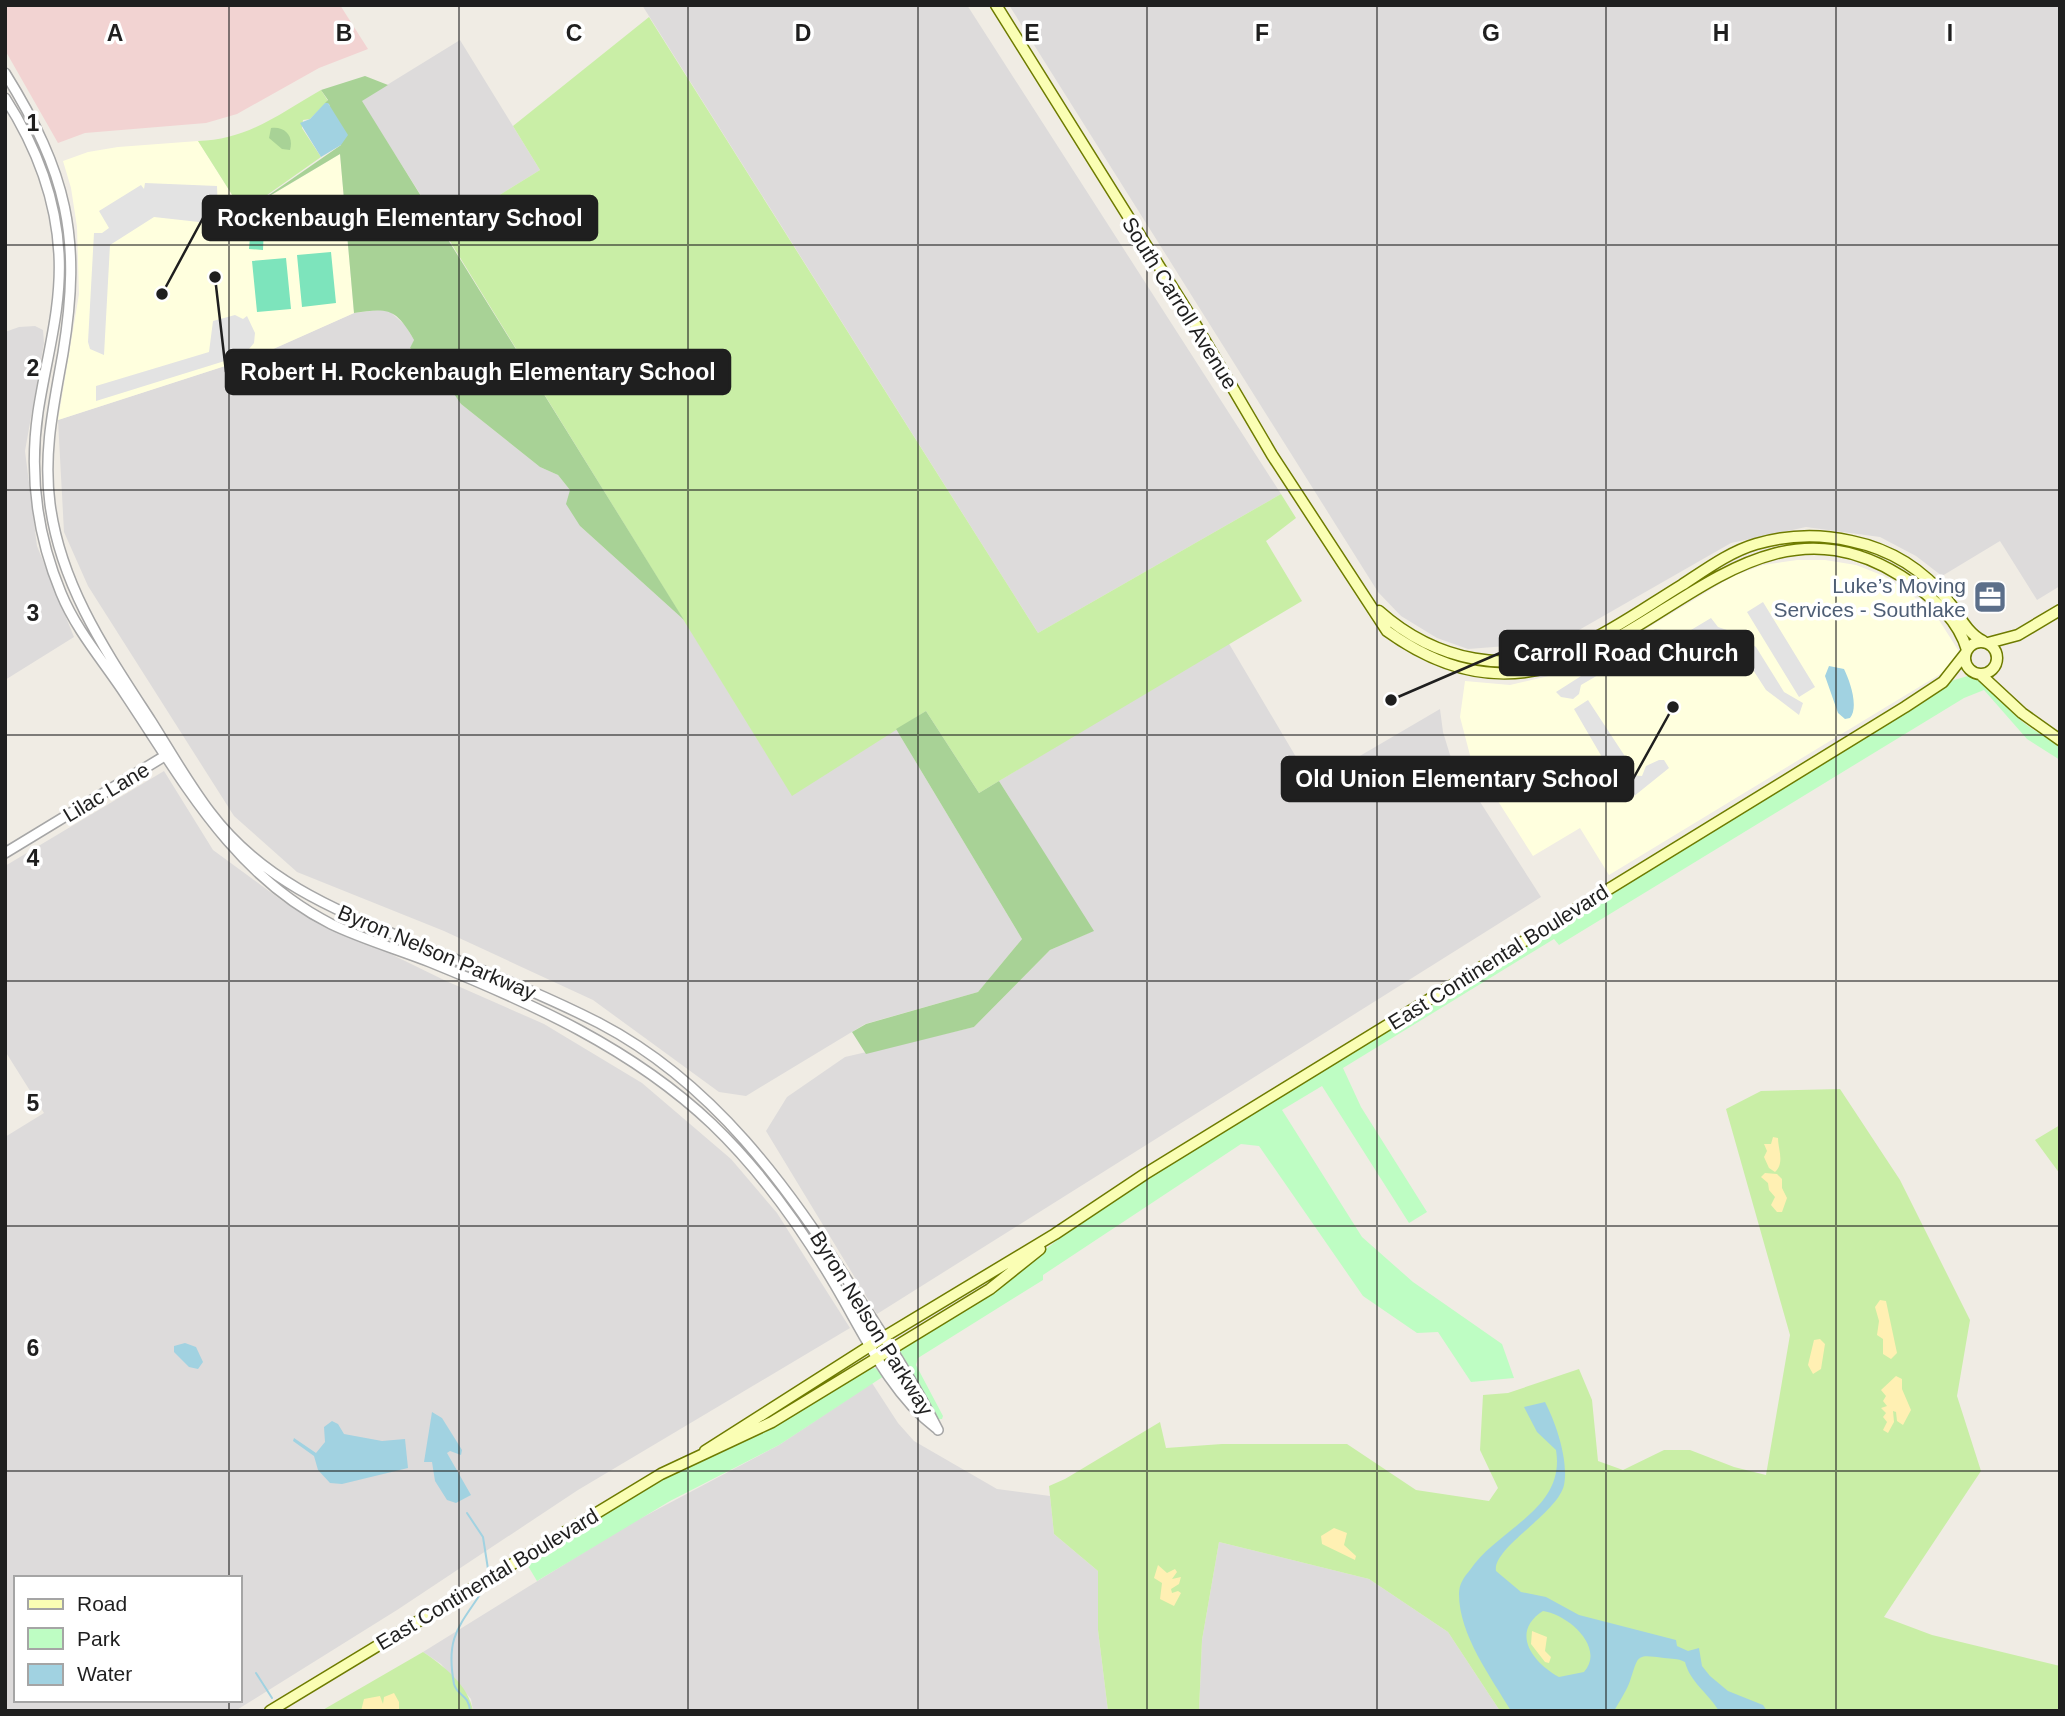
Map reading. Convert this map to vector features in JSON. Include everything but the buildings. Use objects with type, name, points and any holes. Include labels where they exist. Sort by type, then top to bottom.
[{"type":"main road","name":"South Carroll Avenue","points":[[996,5],[1194,322],[1272,455],[1387,631],[1426,656],[1458,668],[1503,673],[1550,669],[1587,656],[1746,561],[1791,550],[1825,550],[1862,556],[1905,578],[1941,607],[1962,636],[1966,652]]},
{"type":"main road","name":"South Carroll Avenue","points":[[1365,599],[1396,626],[1461,658],[1497,662],[1534,660],[1582,644],[1741,550],[1789,538],[1826,537],[1866,545],[1913,567],[1937,587],[1971,634],[1986,642]]},
{"type":"main road","points":[[2060,610],[2018,635],[1973,643],[1966,652],[1967,666],[2060,740]]},
{"type":"main road","points":[[1977,673],[1989,672],[2018,635]]},
{"type":"main road","points":[[1986,642],[1995,649],[1998,677],[2009,699]]},
{"type":"main road","name":"East Continental Boulevard","points":[[1942,682],[1966,652]]},
{"type":"main road","name":"East Continental Boulevard","points":[[705,1451],[884,1337],[1055,1234],[1145,1174],[1942,682],[1977,673]]},
{"type":"main road","name":"East Continental Boulevard","points":[[270,1711],[660,1474],[772,1422],[990,1289],[1055,1234]]},
{"type":"street","name":"Byron Nelson Parkway","points":[[5,73],[52,156],[71,238],[72,291],[49,427],[49,502],[56,539],[77,598],[132,699]]},
{"type":"street","name":"Byron Nelson Parkway","points":[[5,98],[40,161],[51,196],[58,238],[55,322],[34,447],[37,509],[42,540],[67,607],[168,754],[213,816],[258,863],[282,882],[325,906],[541,995],[596,1022],[622,1036],[693,1087],[738,1130],[778,1178],[826,1245],[891,1348],[938,1430],[915,1412],[769,1186],[711,1124],[678,1094],[589,1034],[497,989],[330,923],[289,898],[254,872],[228,846],[196,804],[168,754]]},
{"type":"street","points":[[58,238],[71,238]]},
{"type":"street","name":"Lilac Lane","points":[[5,853],[168,754]]},
{"type":"shaded area","points":[[5,5],[340,5],[368,49],[319,68],[237,114],[206,123],[85,133],[58,143],[5,50]]},
{"type":"shaded area","points":[[642,5],[967,5],[1281,494],[1038,633]]},
{"type":"shaded area","points":[[1009,5],[2060,5],[2060,586],[2037,600],[2000,541],[1942,576],[1916,556],[1880,537],[1806,527],[1731,543],[1558,642],[1468,649],[1437,638],[1401,616],[1378,592]]},
{"type":"shaded area","points":[[460,40],[540,170],[443,230],[361,101]]},
{"type":"shaded area","points":[[198,141],[243,212],[340,154],[354,313],[262,354],[58,420],[79,294],[77,227],[71,188],[63,161],[88,152],[118,147]]},
{"type":"shaded area","points":[[145,183],[217,186],[218,213],[208,223],[154,217],[110,245],[104,355],[90,349],[88,342],[94,233],[102,233],[109,228],[99,211],[141,185],[144,189]]},
{"type":"shaded area","points":[[387,309],[405,325],[414,340],[411,348],[433,364],[461,404],[540,467],[558,475],[570,490],[580,526],[684,620],[792,795],[896,729],[1022,939],[978,992],[865,1024],[746,1096],[719,1092],[593,1000],[444,931],[297,872],[234,816],[88,586],[64,532],[58,420],[262,354],[354,313]]},
{"type":"shaded area","points":[[235,315],[243,319],[247,316],[255,333],[254,343],[244,355],[96,401],[96,386],[209,352],[213,321]]},
{"type":"shaded area","points":[[35,326],[43,330],[44,343],[25,451],[37,546],[74,637],[5,680],[5,332],[19,327]]},
{"type":"shaded area","points":[[1797,560],[1825,560],[1856,565],[1884,576],[1912,595],[1937,617],[1960,653],[1947,670],[1609,875],[1580,828],[1533,856],[1471,759],[1460,717],[1465,681],[1510,685],[1566,672],[1593,661],[1733,576],[1763,565]]},
{"type":"shaded area","points":[[1763,602],[1815,687],[1799,697],[1747,612]]},
{"type":"shaded area","points":[[1711,618],[1718,627],[1736,633],[1756,647],[1784,692],[1803,703],[1799,715],[1766,690],[1742,653],[1707,631],[1683,644],[1653,643],[1581,685],[1579,694],[1573,699],[1561,697],[1556,692],[1655,629],[1686,633]]},
{"type":"shaded area","points":[[1228,642],[1312,784],[1440,709],[1450,755],[1541,897],[877,1314],[766,1131],[787,1097],[845,1057],[974,1027],[1050,950],[1093,931],[999,781]]},
{"type":"shaded area","points":[[1588,700],[1632,767],[1626,771],[1628,775],[1642,776],[1646,766],[1659,760],[1664,760],[1669,768],[1633,797],[1629,792],[1624,795],[1574,709]]},
{"type":"shaded area","points":[[164,771],[213,850],[284,902],[444,980],[544,1024],[642,1083],[731,1159],[777,1213],[850,1328],[578,1490],[397,1610],[235,1711],[5,1711],[5,1137],[44,1113],[5,1051],[5,866]]},
{"type":"shaded area","points":[[872,1383],[898,1423],[914,1441],[997,1489],[1050,1496],[1054,1534],[1098,1571],[1098,1630],[1108,1711],[473,1711],[471,1699],[441,1664],[423,1652],[628,1525],[779,1445]]},
{"type":"shaded area","points":[[1219,1542],[1369,1579],[1448,1632],[1500,1711],[1199,1711],[1202,1640]]},
{"type":"green space","points":[[649,17],[1038,633],[1281,494],[1296,518],[1266,541],[1302,601],[979,793],[926,711],[792,796],[443,230],[540,170],[513,126]]},
{"type":"green space","points":[[365,76],[388,85],[362,101],[684,620],[580,526],[566,504],[570,490],[558,475],[540,467],[461,404],[433,364],[410,348],[414,340],[396,316],[383,311],[354,313],[340,154],[256,204],[341,145],[329,104],[325,103],[328,100],[321,90]]},
{"type":"green space","points":[[321,90],[328,101],[310,119],[303,120],[302,128],[321,157],[243,212],[198,141],[232,136],[263,124]]},
{"type":"green space","points":[[271,128],[287,133],[291,140],[290,150],[282,149],[269,138]]},
{"type":"green space","points":[[251,226],[264,226],[263,250],[249,249]]},
{"type":"green space","points":[[331,252],[336,303],[302,307],[297,255]]},
{"type":"green space","points":[[286,258],[291,309],[257,312],[252,261]]},
{"type":"green space","points":[[1968,676],[1984,681],[2018,718],[2060,747],[2060,760],[2027,739],[1984,690],[1964,698],[1559,945],[1554,939],[1343,1068],[1361,1107],[1427,1212],[1409,1223],[1322,1086],[1282,1110],[1362,1237],[1413,1282],[1502,1344],[1514,1378],[1471,1382],[1438,1332],[1417,1333],[1363,1296],[1259,1146],[1241,1144],[1043,1275],[1043,1280],[918,1358],[916,1365],[943,1416],[942,1419],[935,1419],[897,1354],[901,1348],[974,1303],[1115,1198],[1954,680]]},
{"type":"green space","points":[[926,711],[979,793],[999,781],[1094,931],[1050,950],[974,1027],[866,1054],[852,1032],[866,1024],[978,992],[1022,939],[896,729]]},
{"type":"green space","points":[[1840,1089],[1900,1180],[1970,1320],[1957,1396],[1981,1471],[1884,1617],[1932,1635],[2060,1666],[2060,1711],[1500,1711],[1448,1632],[1369,1579],[1219,1542],[1202,1640],[1199,1711],[1108,1711],[1098,1630],[1098,1571],[1054,1534],[1049,1486],[1160,1422],[1166,1448],[1222,1444],[1347,1444],[1416,1490],[1489,1501],[1498,1488],[1480,1450],[1483,1395],[1508,1393],[1579,1369],[1592,1400],[1598,1461],[1623,1470],[1664,1450],[1690,1450],[1734,1467],[1766,1475],[1790,1335],[1726,1109],[1761,1091]]},
{"type":"green space","points":[[2060,1125],[2060,1174],[2035,1140]]},
{"type":"green space","points":[[869,1367],[879,1369],[884,1376],[779,1445],[670,1501],[537,1581],[528,1566],[535,1555],[696,1460]]},
{"type":"green space","points":[[423,1652],[439,1663],[461,1685],[473,1711],[321,1711]]},
{"type":"sand","points":[[1773,1137],[1778,1138],[1780,1156],[1780,1164],[1775,1172],[1769,1168],[1764,1157],[1767,1151],[1764,1144],[1771,1144]]},
{"type":"sand","points":[[1765,1173],[1777,1174],[1782,1179],[1782,1188],[1787,1198],[1782,1212],[1777,1212],[1771,1205],[1775,1197],[1769,1190],[1768,1183],[1761,1177]]},
{"type":"sand","points":[[1880,1300],[1886,1301],[1897,1353],[1891,1359],[1883,1354],[1883,1339],[1877,1335],[1879,1321],[1875,1307]]},
{"type":"sand","points":[[1820,1339],[1825,1344],[1821,1369],[1813,1374],[1808,1365],[1814,1340]]},
{"type":"sand","points":[[1896,1376],[1902,1379],[1902,1389],[1911,1410],[1903,1425],[1897,1421],[1896,1412],[1893,1411],[1894,1422],[1888,1433],[1883,1430],[1887,1422],[1883,1417],[1886,1413],[1881,1408],[1887,1406],[1883,1401],[1886,1396],[1881,1390]]},
{"type":"sand","points":[[1334,1528],[1347,1533],[1344,1545],[1356,1556],[1355,1560],[1322,1544],[1321,1536]]},
{"type":"sand","points":[[1158,1565],[1167,1573],[1175,1569],[1177,1572],[1172,1579],[1181,1577],[1179,1584],[1171,1589],[1172,1593],[1181,1593],[1174,1606],[1160,1599],[1162,1583],[1154,1578]]},
{"type":"sand","points":[[1532,1631],[1547,1637],[1545,1651],[1551,1657],[1549,1663],[1545,1662],[1531,1644]]},
{"type":"sand","points":[[394,1693],[399,1702],[399,1711],[361,1711],[364,1699],[380,1696],[383,1704],[384,1697]]},
{"type":"water","points":[[328,103],[348,135],[341,145],[321,157],[300,123],[310,119]]},
{"type":"water","points":[[1829,666],[1844,669],[1854,701],[1850,718],[1845,719],[1838,713],[1825,676]]},
{"type":"water","points":[[185,1343],[196,1347],[203,1362],[198,1369],[189,1367],[174,1352],[174,1346]]},
{"type":"water","points":[[1545,1402],[1560,1442],[1565,1465],[1564,1485],[1550,1507],[1504,1552],[1496,1571],[1521,1592],[1546,1597],[1579,1615],[1676,1640],[1677,1646],[1688,1651],[1699,1648],[1702,1666],[1710,1676],[1728,1691],[1763,1705],[1767,1711],[1719,1711],[1695,1682],[1685,1662],[1648,1656],[1637,1661],[1627,1688],[1614,1711],[1511,1711],[1470,1640],[1460,1609],[1459,1594],[1464,1578],[1482,1555],[1527,1517],[1551,1488],[1556,1471],[1556,1450],[1537,1432],[1524,1407]],"holes":[[[1543,1611],[1553,1613],[1572,1625],[1587,1643],[1590,1662],[1584,1672],[1559,1677],[1540,1663],[1528,1646],[1526,1637],[1533,1619]]]},
{"type":"water","points":[[432,1412],[442,1418],[462,1450],[461,1455],[450,1451],[447,1453],[471,1495],[456,1503],[447,1500],[435,1481],[432,1462],[424,1462]]},
{"type":"water","points":[[332,1421],[338,1424],[344,1434],[382,1441],[405,1439],[408,1468],[342,1484],[330,1483],[318,1470],[314,1456],[293,1441],[294,1438],[316,1453],[325,1442],[324,1427]]},
{"type":"waterway","points":[[467,1513],[483,1537],[488,1569]]},
{"type":"waterway","points":[[470,1711],[468,1701],[454,1684],[453,1642],[462,1622],[485,1587]]},
{"type":"waterway","points":[[256,1673],[272,1698]]},
{"type":"place","name":"Robert H. Rockenbaugh Elementary School","points":[[215,277]]},
{"type":"place","name":"Rockenbaugh Elementary School","points":[[162,294]]},
{"type":"place","name":"Luke’s Moving Services - Southlake","points":[[1990,597]]},
{"type":"place","name":"Carroll Road Church","points":[[1391,700]]},
{"type":"place","name":"Old Union Elementary School","points":[[1673,707]]}]
